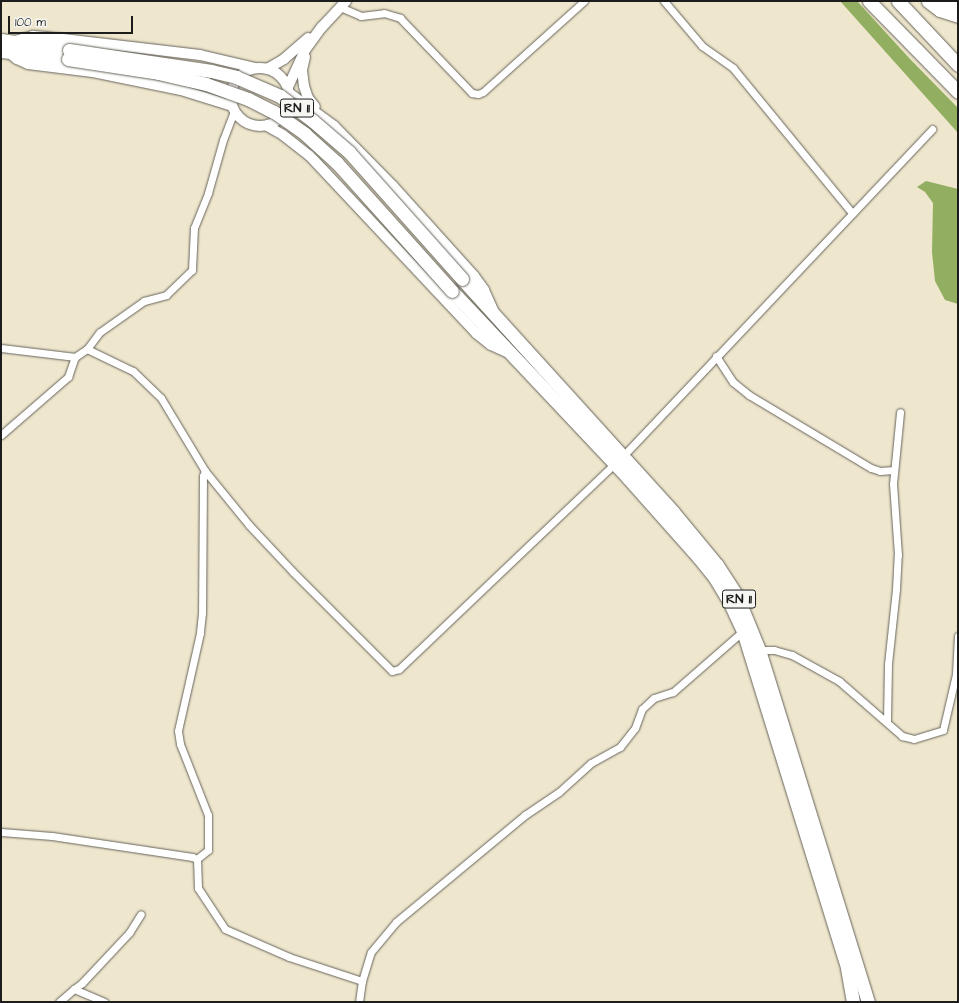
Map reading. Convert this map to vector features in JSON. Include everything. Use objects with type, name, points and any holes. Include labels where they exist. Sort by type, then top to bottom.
[{"type":"highway","points":[[869,1],[958,92]]},
{"type":"highway","points":[[898,1],[958,65]]},
{"type":"highway","points":[[928,1],[940,10],[958,16]]},
{"type":"highway","points":[[945,1],[958,7]]},
{"type":"highway","name":"RN 11","points":[[6,46],[211,71],[236,77],[280,96],[313,121],[349,152],[462,279],[494,312],[708,568],[729,601],[743,631],[847,968],[853,1002]]},
{"type":"highway","name":"RN 11","points":[[69,54],[206,84],[248,99],[274,112],[305,134],[337,163],[508,353],[618,460],[702,546],[725,575],[744,610],[759,650],[868,1002]]},
{"type":"main road","points":[[267,69],[287,56],[322,27],[345,3]]},
{"type":"main road","points":[[288,90],[278,74],[267,69],[255,68],[200,55],[46,36],[33,36],[6,46],[16,59],[28,64],[93,72],[181,90],[233,109],[248,124],[254,126],[267,126],[282,116],[288,105],[288,90],[297,65],[322,27]]},
{"type":"main road","points":[[309,45],[302,70],[304,86],[308,98],[323,116]]},
{"type":"main road","points":[[233,109],[231,94],[235,82],[244,73],[255,68]]},
{"type":"main road","name":"RN 11","points":[[288,90],[323,116],[388,181],[471,273],[484,290],[494,312]]},
{"type":"main road","name":"RN 11","points":[[267,126],[283,135],[309,155],[476,333],[491,344],[508,353]]},
{"type":"street","points":[[345,3],[361,16],[384,13],[400,18],[472,92],[478,94],[483,92],[584,1]]},
{"type":"street","points":[[664,1],[702,46],[733,68],[852,213]]},
{"type":"street","points":[[1,436],[68,377],[76,357],[87,349],[100,332],[144,301],[166,295],[192,270],[194,228],[208,193],[233,109]]},
{"type":"street","points":[[87,349],[133,371],[161,398],[206,471],[249,525],[387,668],[394,671],[399,669],[618,460],[932,129]]},
{"type":"street","points":[[1,348],[76,357]]},
{"type":"street","points":[[716,356],[733,382],[749,395],[872,468],[880,471],[894,470]]},
{"type":"street","points":[[887,721],[888,664],[898,555],[897,525],[893,494],[900,412]]},
{"type":"street","points":[[197,859],[208,850],[208,815],[180,744],[178,731],[200,633],[202,613],[204,476],[206,471]]},
{"type":"street","points":[[359,1002],[362,981],[370,952],[396,922],[526,815],[560,792],[591,763],[620,747],[635,728],[642,709],[654,698],[673,692],[743,631]]},
{"type":"street","points":[[759,650],[774,650],[792,655],[839,681],[887,721],[902,736],[914,739],[943,730],[956,674],[958,636]]},
{"type":"street","points":[[1,832],[52,836],[197,859]]},
{"type":"street","points":[[197,859],[198,888],[224,929],[289,957],[362,981]]},
{"type":"street","points":[[59,1002],[82,983],[129,933],[141,914]]},
{"type":"street","points":[[74,989],[104,1002]]},
{"type":"green space","points":[[840,1],[857,1],[910,59],[958,108],[958,133]]},
{"type":"green space","points":[[926,181],[958,189],[958,304],[945,300],[935,281],[932,252],[933,203],[925,192],[917,187]]}]
